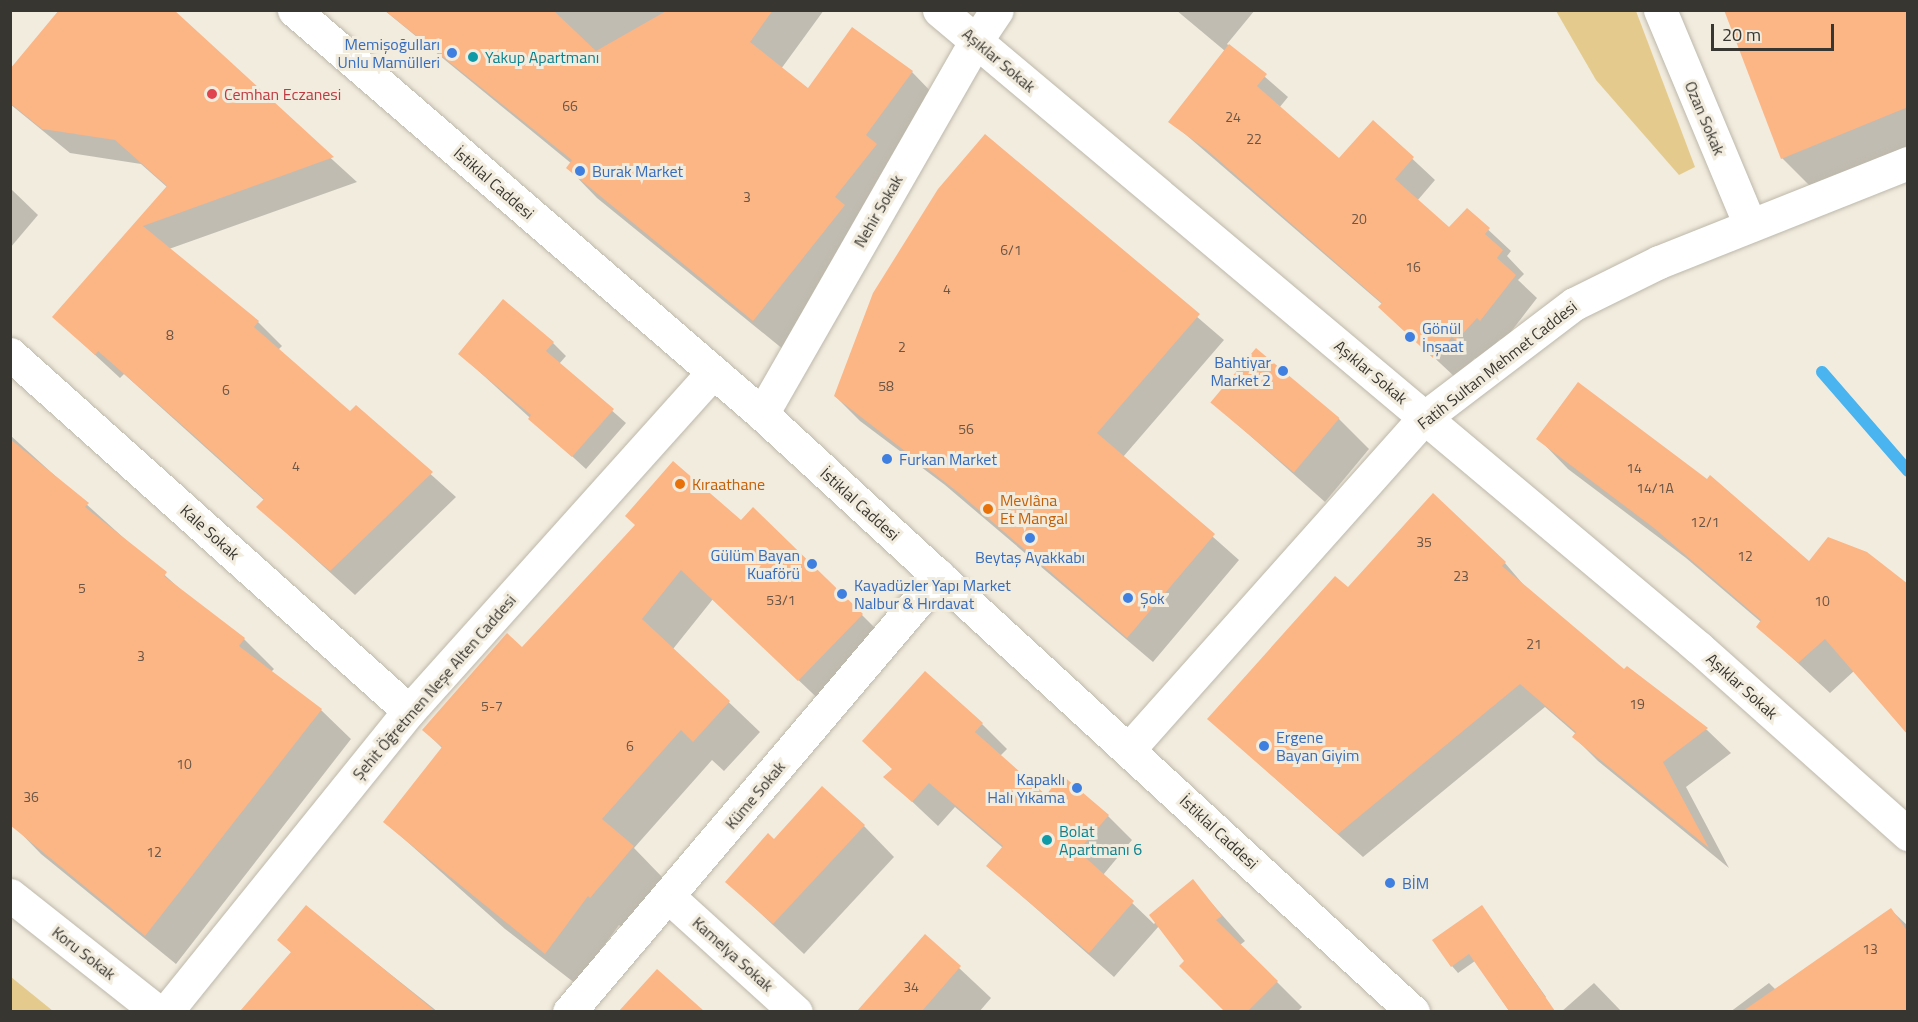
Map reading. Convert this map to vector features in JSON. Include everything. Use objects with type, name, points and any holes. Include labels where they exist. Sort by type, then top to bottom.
[{"type":"street","name":"İstiklal Caddesi","points":[[294,10],[762,414],[1413,1011]]},
{"type":"street","name":"Aşıklar Sokak","points":[[939,10],[1699,648],[1908,834]]},
{"type":"street","name":"Nehir Sokak","points":[[762,414],[976,41],[998,10]]},
{"type":"street","name":"Ozan Sokak","points":[[1660,10],[1750,225]]},
{"type":"street","name":"Fatih Sultan Mehmet Caddesi","points":[[1129,749],[1425,417],[1574,304],[1659,262],[1908,163]]},
{"type":"street","name":"Kale Sokak","points":[[10,354],[409,711]]},
{"type":"street","name":"Şehit Öğretmen Neşe Alten Caddesi","points":[[166,1011],[409,711],[713,372]]},
{"type":"street","name":"Küme Sokak","points":[[569,1011],[669,897],[939,576]]},
{"type":"street","name":"Koru Sokak","points":[[10,895],[158,1011]]},
{"type":"street","name":"Kamelya Sokak","points":[[669,897],[796,1011]]},
{"type":"shaded area","points":[[1556,11],[1636,11],[1695,167],[1679,175],[1596,80]]},
{"type":"shaded area","points":[[11,977],[53,1011],[11,1011]]},
{"type":"building","points":[[59,10],[174,10],[334,157],[143,226],[259,321],[254,327],[350,411],[356,405],[433,472],[330,571],[256,507],[264,499],[98,351],[95,355],[52,317],[167,186],[115,140],[42,129],[10,103],[10,69]]},
{"type":"building","points":[[384,10],[553,10],[596,51],[668,10],[773,10],[750,42],[808,88],[852,27],[913,71],[866,135],[877,144],[835,197],[845,205],[753,321],[566,168],[572,160]]},
{"type":"building","points":[[1724,10],[1908,10],[1908,107],[1781,159]]},
{"type":"building","points":[[1229,44],[1267,74],[1257,86],[1339,158],[1373,120],[1414,157],[1395,179],[1449,227],[1467,208],[1490,228],[1485,234],[1503,250],[1497,258],[1516,275],[1480,321],[1477,318],[1456,341],[1452,337],[1433,358],[1378,307],[1382,303],[1207,150],[1168,122]]},
{"type":"building","points":[[985,134],[1200,314],[1097,433],[1215,534],[1127,638],[959,493],[834,396],[873,293],[938,189]]},
{"type":"building","points":[[503,299],[554,342],[546,351],[614,409],[572,457],[528,419],[531,415],[458,354]]},
{"type":"building","points":[[1256,348],[1339,418],[1294,472],[1210,402]]},
{"type":"building","points":[[1578,382],[1707,479],[1710,475],[1809,561],[1828,537],[1867,552],[1908,584],[1908,735],[1825,639],[1798,663],[1756,627],[1761,620],[1654,528],[1536,439]]},
{"type":"building","points":[[10,439],[89,503],[85,507],[167,572],[164,576],[245,638],[239,646],[322,709],[145,936],[10,825]]},
{"type":"building","points":[[673,461],[741,520],[753,507],[863,614],[798,681],[681,570],[642,619],[730,701],[693,742],[681,730],[602,819],[634,846],[590,898],[588,896],[545,954],[383,822],[442,747],[422,730],[507,633],[522,647],[635,525],[625,516]]},
{"type":"building","points":[[1433,493],[1506,562],[1502,566],[1624,669],[1627,666],[1708,728],[1663,762],[1709,848],[1572,737],[1576,732],[1520,684],[1338,834],[1207,719],[1335,576],[1348,587]]},
{"type":"building","points":[[925,671],[983,723],[975,732],[1046,795],[1062,775],[1109,815],[1078,851],[1134,901],[1089,953],[986,866],[1003,846],[929,783],[912,802],[883,777],[892,769],[862,741]]},
{"type":"building","points":[[822,786],[865,825],[773,924],[725,882],[768,833],[774,839]]},
{"type":"building","points":[[1193,879],[1222,916],[1216,920],[1278,981],[1248,1011],[1224,1011],[1179,966],[1184,961],[1149,915]]},
{"type":"building","points":[[306,905],[435,1011],[240,1011],[291,952],[277,940]]},
{"type":"building","points":[[1482,905],[1555,1011],[1509,1011],[1469,954],[1451,967],[1432,940]]},
{"type":"building","points":[[1891,908],[1908,932],[1908,1011],[1743,1011]]},
{"type":"building","points":[[925,934],[961,966],[922,1011],[857,1011]]},
{"type":"building","points":[[657,969],[704,1011],[619,1011]]},
{"type":"waterway","points":[[1822,372],[1908,471]]},
{"type":"place","name":"Memişoğulları Unlu Mamülleri","points":[[452,53]]},
{"type":"place","name":"Yakup Apartmanı","points":[[473,57]]},
{"type":"place","name":"Cemhan Eczanesi","points":[[212,94]]},
{"type":"place","name":"Burak Market","points":[[580,171]]},
{"type":"place","name":"Gönül İnşaat","points":[[1410,337]]},
{"type":"place","name":"Bahtiyar Market 2","points":[[1283,371]]},
{"type":"place","name":"Furkan Market","points":[[887,459]]},
{"type":"place","name":"Kıraathane","points":[[680,484]]},
{"type":"place","name":"Mevlâna Et Mangal","points":[[988,509]]},
{"type":"place","name":"Beytaş Ayakkabı","points":[[1030,538]]},
{"type":"place","name":"Gülüm Bayan Kuaförü","points":[[812,564]]},
{"type":"place","name":"Kayadüzler Yapı Market Nalbur & Hırdavat","points":[[842,594]]},
{"type":"place","name":"Şok","points":[[1128,598]]},
{"type":"place","name":"Ergene Bayan Giyim","points":[[1264,746]]},
{"type":"place","name":"Kapaklı Halı Yıkama","points":[[1077,788]]},
{"type":"place","name":"Bolat Apartmanı 6","points":[[1047,840]]},
{"type":"place","name":"BİM","points":[[1390,883]]}]
